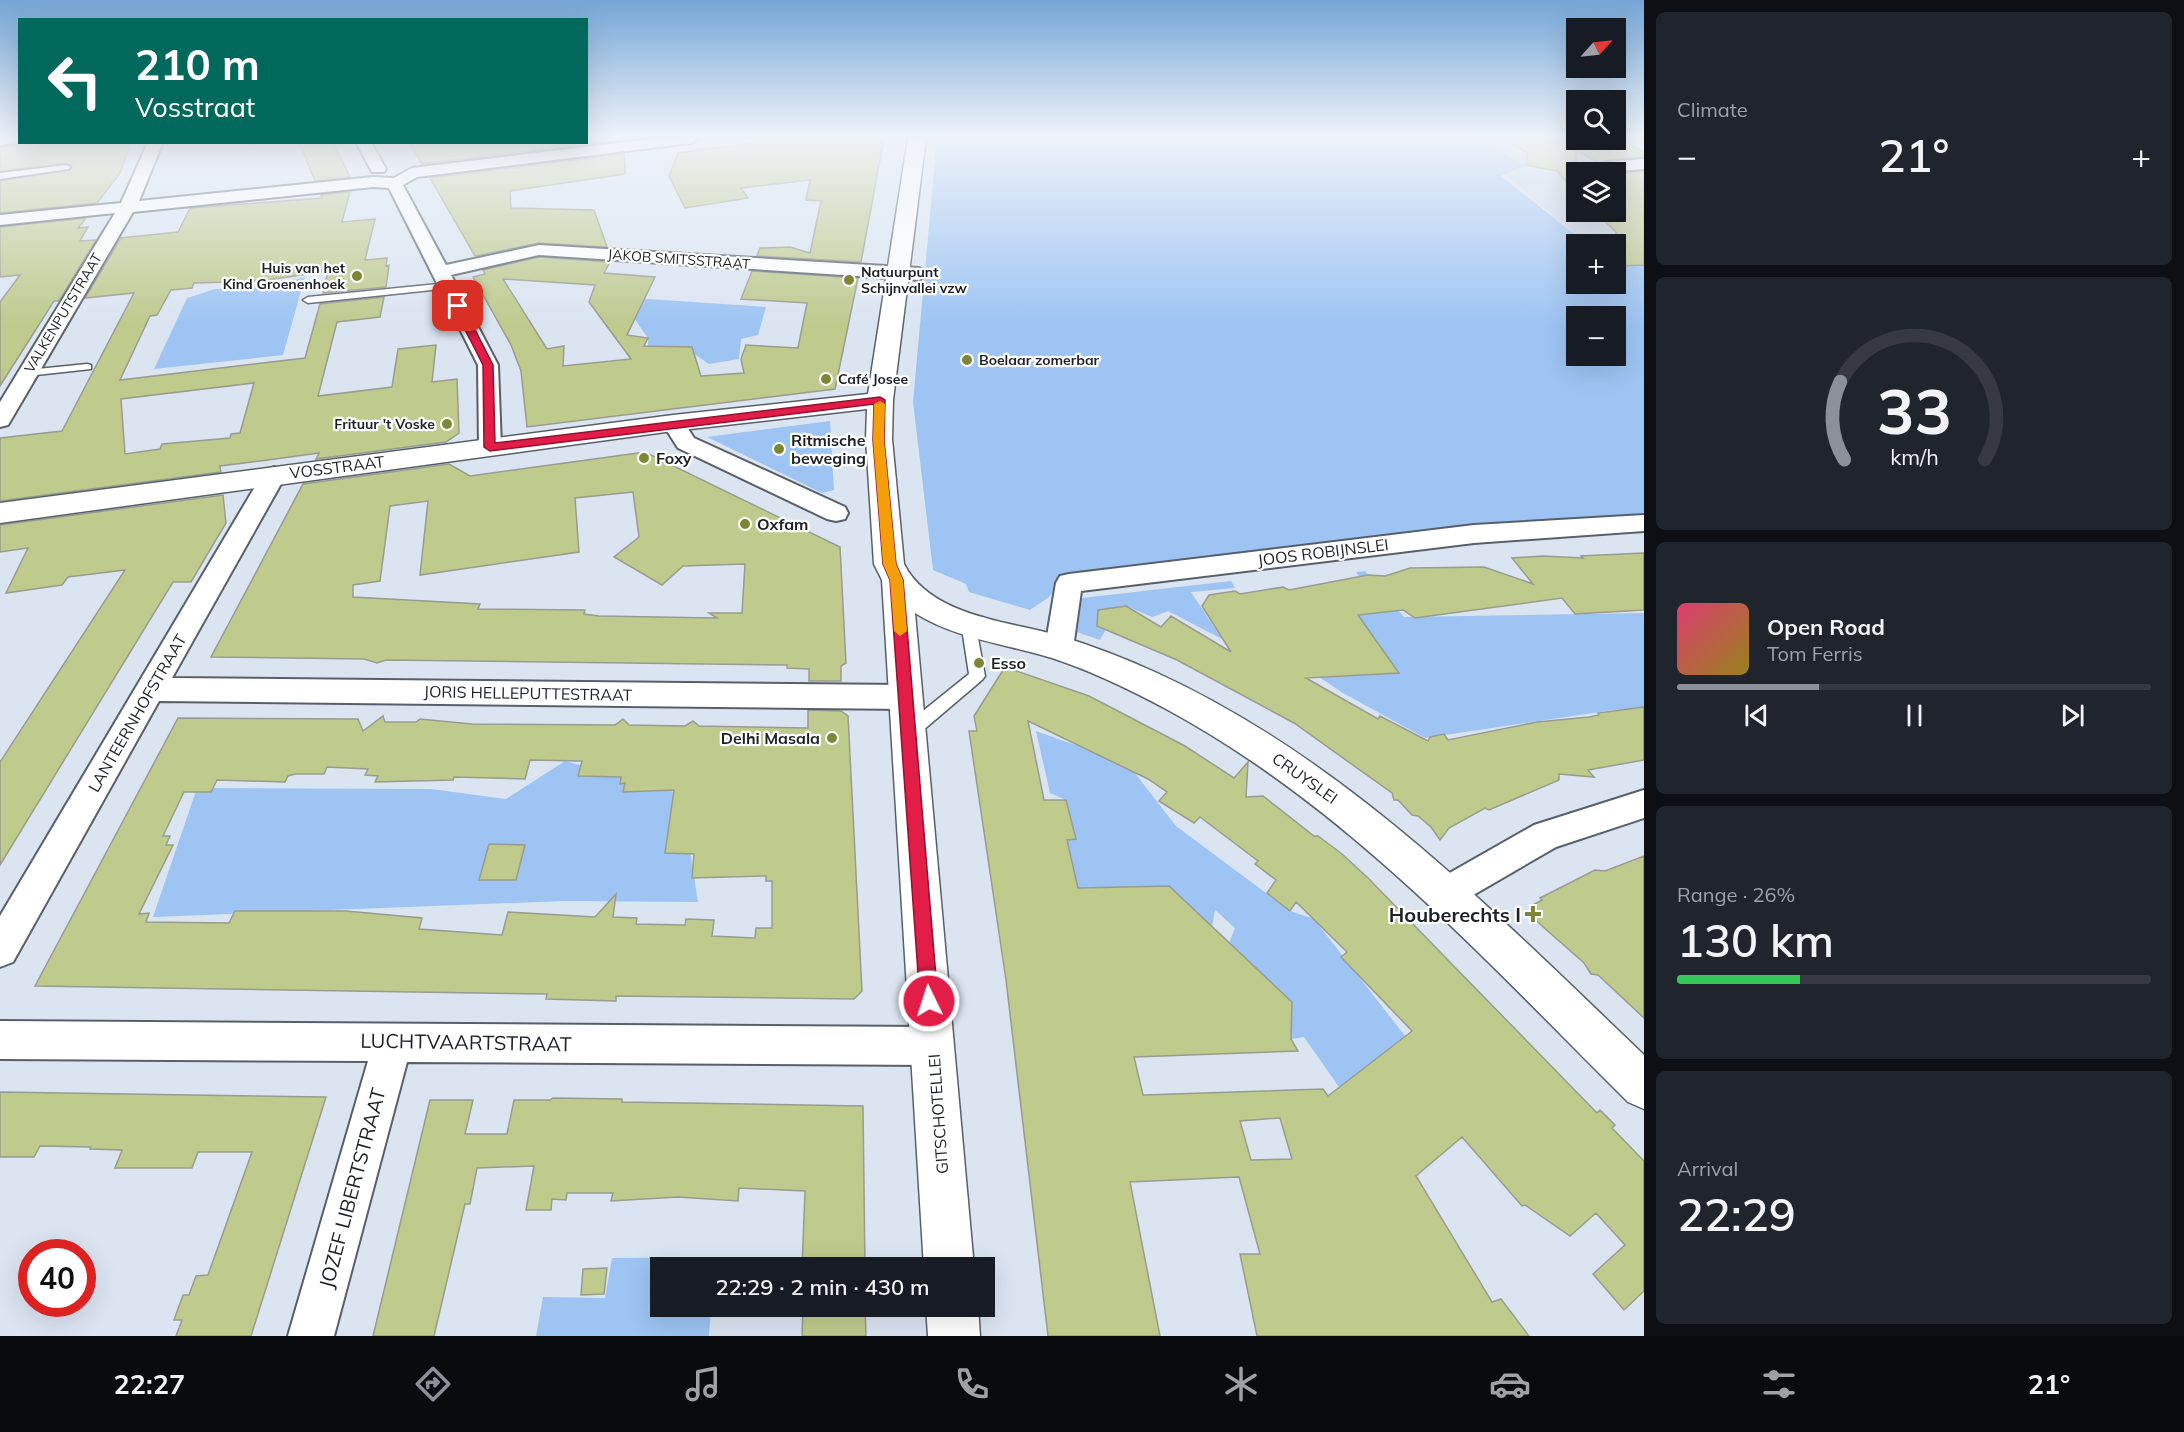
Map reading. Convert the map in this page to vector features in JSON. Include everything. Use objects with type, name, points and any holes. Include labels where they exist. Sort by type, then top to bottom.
[{"type":"street","name":"VALKENPUTSTRAAT","points":[[0,420],[130,200]]},
{"type":"street","points":[[0,220],[159,200]]},
{"type":"street","points":[[402,200],[488,365],[490,447]]},
{"type":"street","name":"GITSCHOTELLEI","points":[[913,200],[908,274],[880,400],[879,440],[889,564],[897,580],[948,1257]]},
{"type":"street","points":[[0,210],[128,204]]},
{"type":"street","name":"JAKOB SMITSSTRAAT","points":[[444,279],[539,250],[908,274]]},
{"type":"street","name":"VOSSTRAAT","points":[[0,513],[673,423],[880,400]]},
{"type":"street","points":[[673,423],[686,443],[836,513]]},
{"type":"street","name":"LANTEERNHOFSTRAAT","points":[[0,950],[274,475]]},
{"type":"street","name":"JOOS ROBIJNSLEI","points":[[1059,648],[1069,584],[1474,534],[1644,523]]},
{"type":"street","name":"CRUYSLEI","points":[[897,580],[920,604],[939,613],[1059,648],[1143,682],[1238,733],[1347,809],[1415,865],[1644,1086]]},
{"type":"street","name":"JORIS HELLEPUTTESTRAAT","points":[[151,689],[864,697],[907,715]]},
{"type":"street","points":[[1444,894],[1546,835],[1644,804]]},
{"type":"street","name":"LUCHTVAARTSTRAAT","points":[[0,1040],[932,1046]]},
{"type":"street","name":"JOZEF LIBERTSTRAAT","points":[[311,1336],[393,1041]]},
{"type":"street","points":[[953,1317],[954,1336]]},
{"type":"lane","points":[[308,300],[444,279]]},
{"type":"lane","points":[[27,373],[87,367]]},
{"type":"lane","points":[[907,715],[976,676],[968,622]]},
{"type":"shaded area","points":[[931,200],[1532,200],[1574,234],[1566,234],[1566,294],[1626,294],[1626,265],[1644,265],[1644,517],[1325,543],[1068,574],[1049,597],[1030,610],[969,592],[966,584],[933,570],[913,402]]},
{"type":"shaded area","points":[[1535,200],[1566,200],[1566,222],[1626,222],[1626,200],[1643,200],[1644,265],[1626,266],[1626,234],[1575,234]]},
{"type":"shaded area","points":[[305,277],[283,355],[154,369],[187,298],[215,289],[259,288]]},
{"type":"shaded area","points":[[619,297],[766,307],[758,335],[741,339],[739,359],[709,364],[684,347],[648,346],[648,338]]},
{"type":"shaded area","points":[[830,421],[834,490],[822,493],[707,437]]},
{"type":"shaded area","points":[[1365,571],[1404,617],[1644,613],[1644,711],[1613,710],[1425,738],[1343,693],[1289,657],[1222,639],[1336,639],[1360,675],[1399,673],[1393,664],[1369,666],[1347,637],[1369,632],[1358,615],[1382,612],[1356,572]]},
{"type":"shaded area","points":[[1231,581],[1235,588],[1191,592],[1222,639],[1168,611],[1152,617],[1126,606],[1099,610],[1097,625],[1106,629],[1100,640],[1077,632],[1082,598]]},
{"type":"shaded area","points":[[1036,731],[1078,746],[1134,772],[1176,826],[1290,911],[1314,919],[1405,1036],[1339,1087],[1304,1037],[1291,1039],[1229,943],[1235,928],[1215,910],[1212,927],[1169,886],[1078,888],[1071,859],[1036,842],[1076,839],[1066,800],[1050,793]]},
{"type":"shaded area","points":[[565,761],[681,794],[698,902],[563,901],[153,917],[197,788],[431,789],[506,799]]},
{"type":"shaded area","points":[[612,1258],[650,1258],[650,1317],[710,1317],[709,1336],[536,1336],[543,1297],[605,1298]]},
{"type":"building","points":[[0,200],[99,200],[97,203],[0,213]]},
{"type":"building","points":[[291,200],[348,200],[342,222],[375,219],[365,260],[387,258],[386,266],[389,265],[386,287],[323,293],[328,271],[261,281],[194,283],[192,288],[171,290],[157,315],[150,316],[120,380],[305,358],[320,304],[384,297],[380,317],[337,322],[318,396],[392,387],[398,349],[436,345],[432,382],[457,379],[459,433],[446,442],[316,459],[319,453],[220,466],[221,472],[0,501],[0,438],[62,431],[134,293],[85,298],[121,238],[178,232],[190,208]],"holes":[[[254,383],[240,433],[231,434],[230,438],[162,444],[160,449],[125,454],[121,399]]]},
{"type":"building","points":[[443,200],[511,200],[511,208],[594,210],[607,247],[539,243],[475,256]]},
{"type":"building","points":[[681,200],[733,200],[685,208]]},
{"type":"building","points":[[811,200],[872,200],[861,262],[757,256],[760,248],[790,247],[810,253],[821,201]]},
{"type":"building","points":[[1626,200],[1644,200],[1644,265],[1626,266],[1626,234],[1616,234],[1606,222],[1626,222]]},
{"type":"building","points":[[86,218],[78,228],[88,227],[80,241],[96,240],[59,301],[54,301],[0,386],[0,302],[20,275],[0,277],[0,227]]},
{"type":"building","points":[[539,257],[610,262],[604,273],[655,277],[627,335],[648,338],[644,346],[692,347],[701,376],[744,373],[741,359],[746,345],[798,348],[807,303],[741,299],[752,271],[858,278],[835,389],[527,427],[521,371],[511,345],[473,277],[485,274],[483,270]],"holes":[[[503,279],[595,285],[589,302],[631,359],[563,366],[564,346],[547,349]]]},
{"type":"building","points":[[647,453],[840,547],[846,663],[841,666],[841,681],[809,681],[809,669],[787,668],[787,665],[386,660],[377,663],[364,659],[211,657],[303,484],[449,464],[470,476]],"holes":[[[633,492],[639,537],[614,557],[662,585],[683,566],[745,564],[742,613],[709,613],[717,618],[599,616],[584,614],[585,610],[478,609],[480,604],[353,597],[353,585],[380,581],[390,506],[428,501],[420,575],[579,552],[575,498]]]},
{"type":"building","points":[[223,495],[226,523],[191,582],[173,582],[0,865],[0,762],[125,570],[68,577],[62,585],[6,593],[28,548],[0,552],[0,525]]},
{"type":"building","points":[[1644,553],[1644,610],[1575,614],[1562,598],[1415,618],[1403,610],[1358,615],[1399,673],[1306,678],[1378,719],[1380,716],[1428,741],[1430,737],[1444,734],[1448,740],[1537,722],[1589,717],[1599,715],[1598,713],[1644,707],[1644,760],[1588,770],[1594,777],[1559,774],[1559,780],[1489,810],[1485,808],[1449,828],[1440,840],[1431,827],[1418,816],[1412,815],[1398,800],[1394,800],[1392,793],[1294,723],[1177,660],[1097,626],[1098,610],[1126,606],[1161,627],[1171,616],[1231,652],[1202,606],[1209,595],[1235,591],[1240,594],[1283,587],[1289,590],[1368,575],[1385,576],[1410,568],[1484,567],[1533,584],[1512,558],[1543,556],[1583,558],[1581,556]]},
{"type":"building","points":[[1005,667],[1089,696],[1185,746],[1234,778],[1248,762],[1246,797],[1263,796],[1314,836],[1318,836],[1342,854],[1597,1113],[1600,1110],[1615,1125],[1612,1128],[1644,1161],[1644,1291],[1624,1310],[1593,1274],[1625,1245],[1596,1213],[1570,1236],[1525,1205],[1522,1206],[1462,1137],[1416,1176],[1492,1302],[1501,1299],[1529,1336],[1257,1336],[1240,1254],[1260,1254],[1239,1177],[1130,1182],[1160,1336],[1048,1336],[1006,980],[969,731],[977,731],[974,716]],"holes":[[[1028,721],[1148,779],[1167,792],[1159,801],[1194,823],[1200,817],[1258,861],[1255,864],[1276,880],[1267,893],[1290,911],[1296,902],[1347,952],[1341,957],[1412,1031],[1328,1096],[1323,1089],[1143,1095],[1134,1057],[1298,1051],[1291,1039],[1292,1002],[1169,886],[1078,888],[1067,840],[1076,839],[1066,800],[1044,800]],[[1280,1118],[1292,1159],[1251,1160],[1240,1121]]]},
{"type":"building","points":[[808,710],[841,711],[848,716],[862,991],[854,999],[616,996],[616,1001],[546,999],[547,994],[35,986],[178,718],[358,719],[363,731],[383,716],[385,722],[416,722],[420,719],[472,724],[615,725],[623,719],[629,725],[685,726],[693,721],[699,726],[808,728]],"holes":[[[530,760],[582,761],[578,776],[621,777],[620,784],[625,783],[623,792],[674,790],[665,853],[694,854],[692,878],[766,876],[766,881],[772,881],[772,928],[756,928],[755,938],[712,936],[714,920],[686,919],[685,925],[636,924],[637,918],[613,917],[616,894],[595,917],[508,912],[502,935],[419,929],[422,918],[346,911],[235,911],[229,923],[146,922],[149,913],[139,914],[173,845],[166,845],[170,836],[163,836],[184,792],[211,792],[217,780],[285,782],[288,776],[295,774],[324,774],[327,767],[368,769],[365,775],[378,776],[375,782],[453,780],[454,777],[525,779]]]},
{"type":"building","points":[[489,844],[525,845],[516,880],[479,880]]},
{"type":"building","points":[[1644,856],[1644,1018],[1598,975],[1591,974],[1584,963],[1533,918],[1537,913],[1531,906],[1542,900],[1540,898],[1595,870],[1605,871]]},
{"type":"building","points":[[0,1092],[326,1097],[251,1336],[176,1336],[182,1320],[174,1320],[183,1295],[189,1295],[196,1276],[208,1275],[252,1152],[198,1152],[192,1168],[115,1168],[122,1150],[90,1149],[91,1147],[40,1146],[34,1157],[0,1157]]},
{"type":"building","points":[[553,1098],[622,1099],[622,1102],[863,1106],[865,1257],[802,1257],[805,1191],[739,1188],[738,1201],[678,1197],[611,1201],[613,1193],[567,1193],[566,1200],[552,1199],[551,1210],[526,1210],[534,1166],[477,1168],[470,1204],[465,1204],[434,1336],[373,1336],[430,1100],[473,1100],[465,1134],[507,1134],[514,1100],[550,1100]]},
{"type":"building","points":[[607,1268],[604,1294],[581,1295],[583,1269]]},
{"type":"building","points":[[803,1317],[865,1317],[866,1336],[802,1336]]},
{"type":"slow traffic","points":[[880,404],[879,440],[889,564],[897,580],[900,631]]},
{"type":"place","name":"Huis van het Kind Groenenhoek","points":[[357,276]]},
{"type":"place","name":"Natuurpunt Schijnvallei vzw","points":[[849,280]]},
{"type":"place","name":"Boelaar zomerbar","points":[[967,360]]},
{"type":"place","name":"Café Josee","points":[[826,379]]},
{"type":"place","name":"Frituur 't Voske","points":[[447,424]]},
{"type":"place","name":"Ritmische beweging","points":[[779,449]]},
{"type":"place","name":"Foxy","points":[[644,458]]},
{"type":"place","name":"Oxfam","points":[[745,524]]},
{"type":"place","name":"Esso","points":[[979,663]]},
{"type":"place","name":"Delhi Masala","points":[[832,738]]},
{"type":"place","name":"Houberechts I","points":[[1533,914]]},
{"type":"route","points":[[458,306],[488,365],[490,447],[673,423],[880,400],[879,440],[889,564],[897,580],[929,1001]]}]
